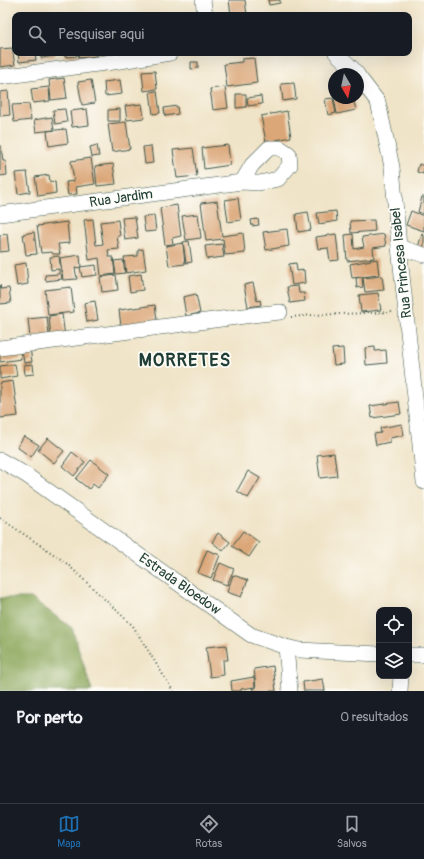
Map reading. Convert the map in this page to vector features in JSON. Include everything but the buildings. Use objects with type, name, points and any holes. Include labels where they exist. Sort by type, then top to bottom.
[{"type":"street","points":[[203,0],[205,12]]},
{"type":"street","points":[[0,77],[151,56]]},
{"type":"street","name":"Rua Princesa Isabel","points":[[339,56],[352,68]]},
{"type":"street","name":"Rua Princesa Isabel","points":[[364,84],[378,102],[392,167],[424,482]]},
{"type":"street","name":"Rua Jardim","points":[[0,214],[242,182]]},
{"type":"street","points":[[399,247],[424,255]]},
{"type":"street","points":[[0,348],[280,312]]},
{"type":"street","name":"Estrada Bloedow","points":[[0,460],[26,475],[251,635],[286,648],[299,650],[376,654]]},
{"type":"street","points":[[286,648],[290,691]]},
{"type":"street","points":[[412,655],[424,655]]},
{"type":"street","points":[[400,691],[401,679]]},
{"type":"path","points":[[280,312],[282,318],[313,315],[406,312]]},
{"type":"path","points":[[0,518],[65,562],[133,626],[173,691]]},
{"type":"green space","points":[[0,598],[31,598],[72,628],[92,691],[0,691]]},
{"type":"district","name":"MORRETES","points":[[185,360]]}]
